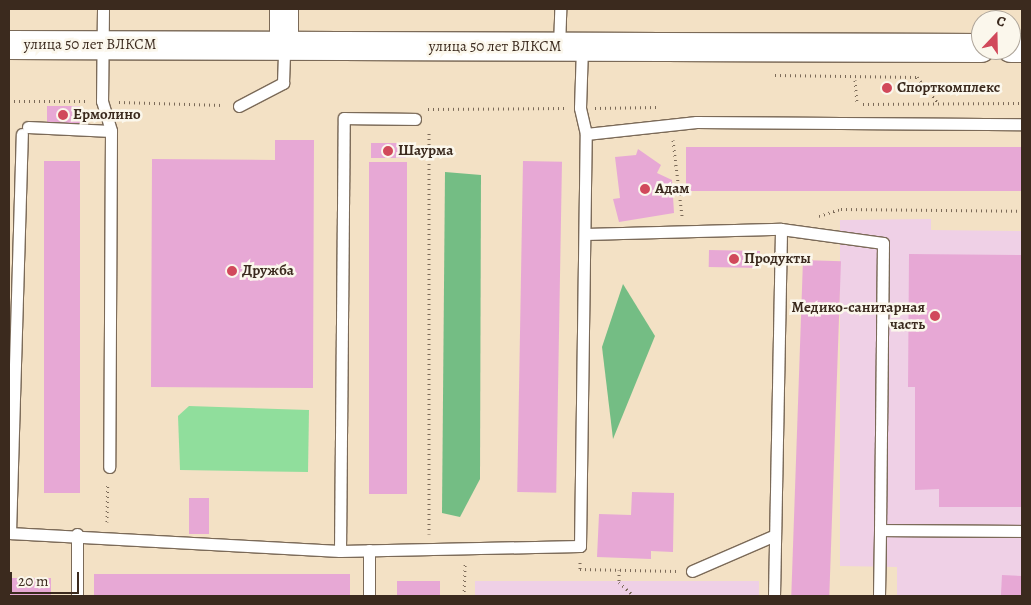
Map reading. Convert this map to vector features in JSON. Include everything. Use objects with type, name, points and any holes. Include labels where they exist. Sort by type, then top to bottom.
[{"type":"main road","points":[[284,9],[284,46]]},
{"type":"main road","name":"улица 50 лет ВЛКСМ","points":[[9,45],[971,48]]},
{"type":"lane","points":[[103,9],[102,101],[110,131],[109,468]]},
{"type":"lane","points":[[110,131],[25,131],[9,533],[106,535],[173,545],[340,551],[580,546],[586,134],[570,47],[560,9]]},
{"type":"lane","points":[[239,106],[283,83],[284,46]]},
{"type":"lane","points":[[340,551],[344,118],[415,120]]},
{"type":"lane","points":[[586,134],[671,125],[1022,124]]},
{"type":"lane","points":[[585,234],[683,229],[781,229],[883,243],[879,596]]},
{"type":"lane","points":[[774,596],[781,229]]},
{"type":"lane","points":[[880,530],[1022,531]]},
{"type":"lane","points":[[77,534],[77,596]]},
{"type":"lane","points":[[692,571],[775,535]]},
{"type":"lane","points":[[369,550],[369,596]]},
{"type":"path","points":[[775,75],[854,80],[917,77],[938,103]]},
{"type":"path","points":[[854,80],[857,104]]},
{"type":"path","points":[[9,101],[102,101],[239,106]]},
{"type":"path","points":[[429,109],[429,549]]},
{"type":"path","points":[[671,125],[683,229]]},
{"type":"path","points":[[781,229],[841,208],[1022,211]]},
{"type":"path","points":[[106,535],[109,468]]},
{"type":"path","points":[[580,546],[580,568],[692,571]]},
{"type":"path","points":[[464,596],[466,548]]},
{"type":"path","points":[[619,570],[619,582],[634,596]]},
{"type":"shaded area","points":[[931,219],[931,230],[1022,231],[1022,596],[897,596],[897,567],[840,566],[840,220]]},
{"type":"shaded area","points":[[475,581],[759,581],[759,596],[475,596]]},
{"type":"green space","points":[[445,172],[481,175],[480,479],[460,517],[442,513]]},
{"type":"green space","points":[[623,284],[655,336],[613,439],[602,347]]},
{"type":"green space","points":[[189,406],[309,410],[308,472],[180,470],[178,416]]},
{"type":"building","name":"Ермолино","points":[[47,106],[80,106],[80,124],[47,124]]},
{"type":"building","name":"Дружба","points":[[275,140],[314,140],[313,388],[151,387],[152,159],[275,160]]},
{"type":"building","name":"Шаурма","points":[[371,143],[406,143],[406,158],[371,158]]},
{"type":"building","points":[[686,147],[1022,147],[1022,191],[686,191]]},
{"type":"building","name":"Адам","points":[[638,149],[661,165],[657,173],[672,180],[674,213],[619,222],[613,199],[620,198],[615,157],[636,155]]},
{"type":"building","points":[[44,161],[80,161],[80,493],[44,493]]},
{"type":"building","points":[[523,161],[562,162],[556,493],[517,492]]},
{"type":"building","points":[[369,162],[407,162],[407,494],[369,494]]},
{"type":"building","name":"Продукты","points":[[709,250],[760,251],[760,268],[709,267]]},
{"type":"building","points":[[909,254],[1022,255],[1022,507],[939,507],[939,489],[915,490],[915,387],[908,387]]},
{"type":"building","points":[[803,260],[841,261],[829,596],[791,596]]},
{"type":"building","points":[[632,492],[674,493],[673,552],[651,551],[651,559],[597,557],[599,514],[631,515]]},
{"type":"building","points":[[189,498],[209,498],[209,534],[189,534]]},
{"type":"building","points":[[94,574],[350,574],[350,596],[94,596]]},
{"type":"building","points":[[1002,575],[1022,576],[1021,596],[1001,596]]},
{"type":"building","points":[[9,578],[51,578],[51,596],[9,596]]},
{"type":"building","points":[[397,581],[440,581],[440,596],[397,596]]},
{"type":"place","name":"Спорткомплекс","points":[[887,88]]},
{"type":"place","name":"Ермолино","points":[[63,115]]},
{"type":"place","name":"Шаурма","points":[[388,151]]},
{"type":"place","name":"Адам","points":[[645,189]]},
{"type":"place","name":"Продукты","points":[[734,259]]},
{"type":"place","name":"Дружба","points":[[232,271]]},
{"type":"place","name":"Медико-санитарная часть","points":[[935,316]]}]
